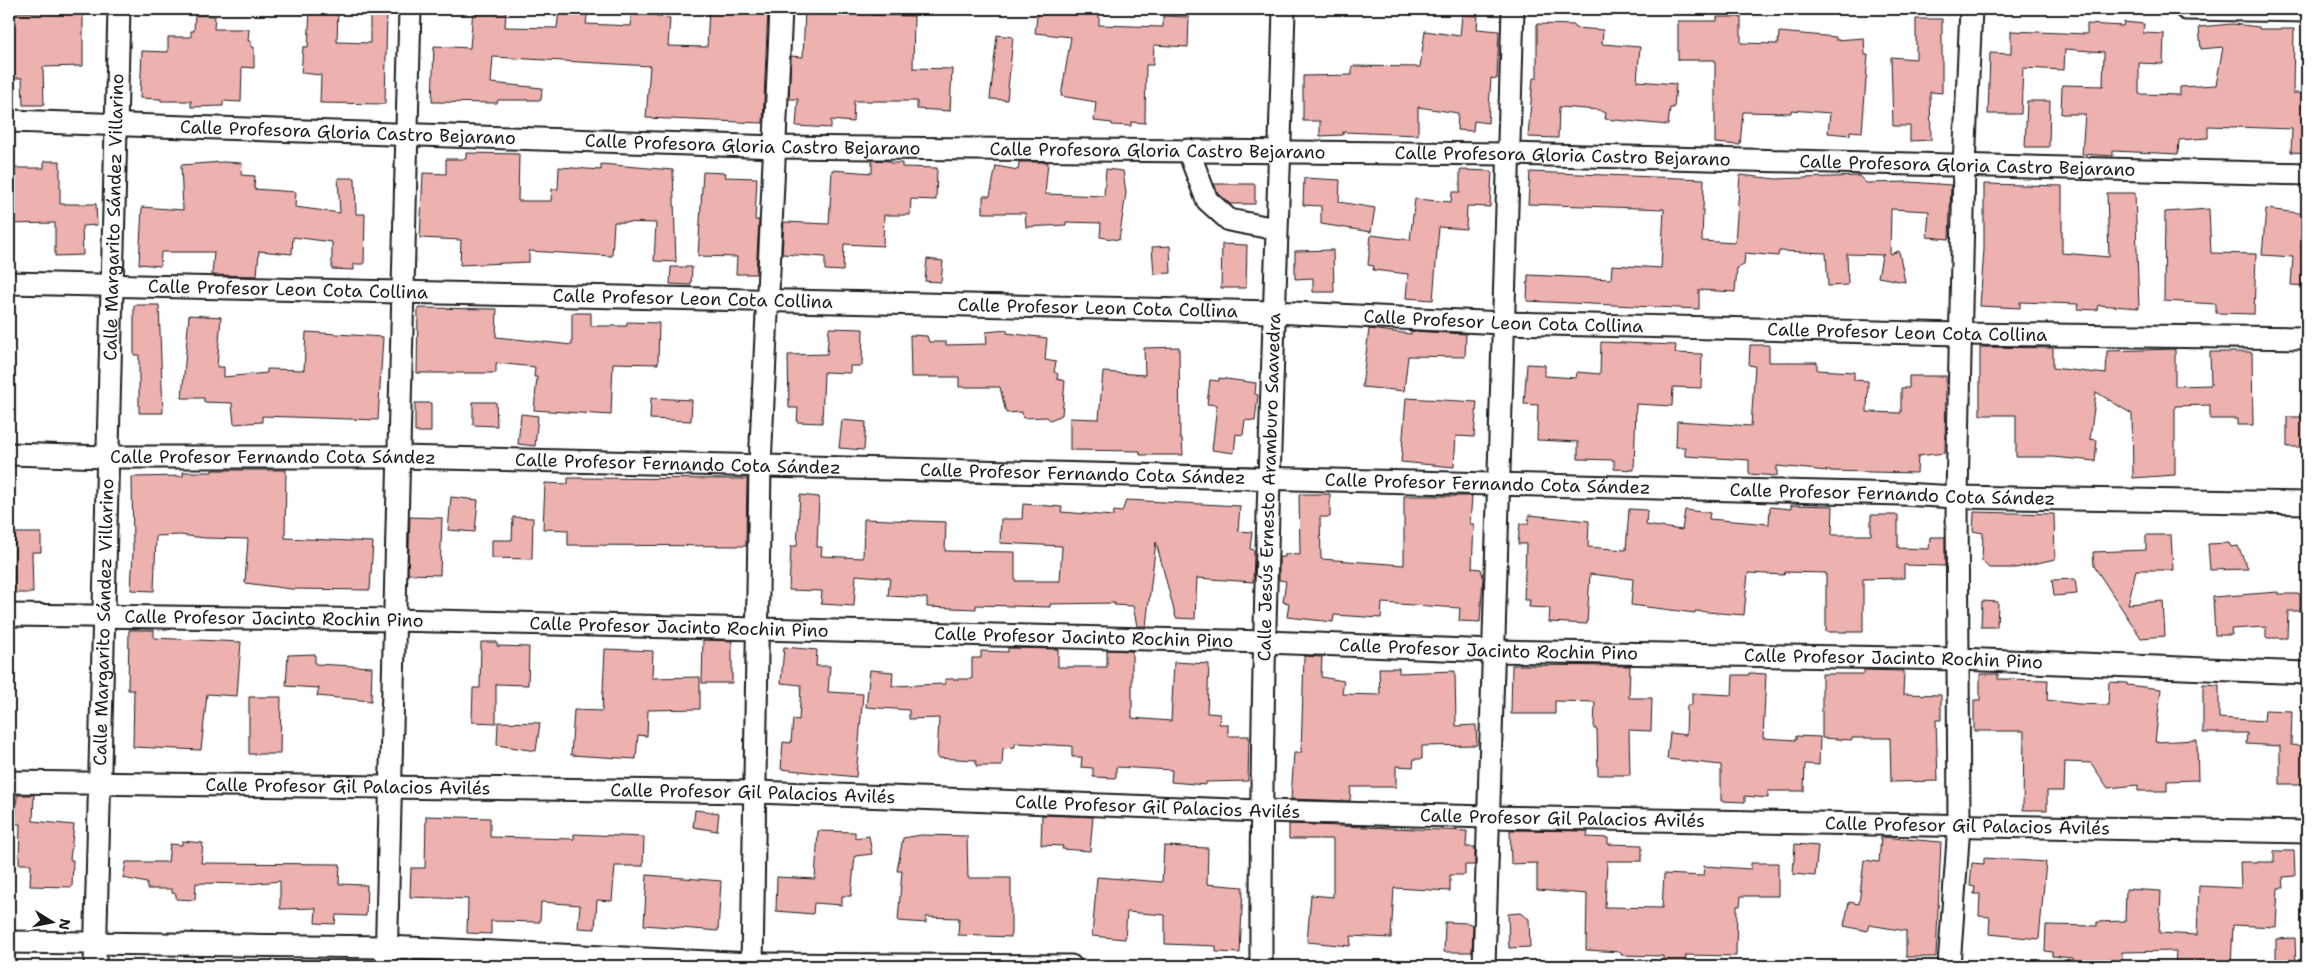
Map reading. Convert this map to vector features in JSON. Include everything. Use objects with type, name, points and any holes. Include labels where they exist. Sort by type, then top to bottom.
[{"type":"street","name":"Calle Margarito Sández Villarino","points":[[95,966],[119,9]]},
{"type":"street","points":[[387,957],[410,9]]},
{"type":"street","points":[[752,965],[760,466],[781,9]]},
{"type":"street","name":"Calle Jesús Ernesto Aramburo Saavedra","points":[[1260,966],[1260,811],[1266,642],[1273,312],[1284,9]]},
{"type":"street","points":[[1484,966],[1513,9]]},
{"type":"street","points":[[1949,966],[1959,825],[1957,498],[1964,166],[1971,9]]},
{"type":"street","points":[[2186,9],[2307,11]]},
{"type":"street","name":"Calle Profesora Gloria Castro Bejarano","points":[[9,121],[774,148],[1509,154],[2307,174]]},
{"type":"street","points":[[1188,150],[1208,200],[1229,220],[1276,229]]},
{"type":"street","name":"Calle Profesor Leon Cota Collina","points":[[9,283],[404,294],[1273,312],[1504,323],[1960,334],[2307,338]]},
{"type":"street","name":"Calle Profesor Fernando Cota Sández","points":[[9,454],[107,457],[400,457],[1902,494],[1957,498],[2307,504]]},
{"type":"street","name":"Calle Profesor Jacinto Rochin Pino","points":[[9,615],[103,618],[396,620],[758,628],[1493,650],[1959,659],[2307,673]]},
{"type":"street","name":"Calle Profesor Gil Palacios Avilés","points":[[9,782],[755,792],[1260,811],[1488,817],[2307,832]]},
{"type":"street","points":[[9,942],[387,957],[752,965],[1071,966]]},
{"type":"building","points":[[64,9],[83,9],[83,66],[43,67],[44,105],[23,105],[22,78],[9,78],[10,13],[64,12]]},
{"type":"building","points":[[310,9],[338,9],[337,42],[370,43],[370,9],[387,9],[385,104],[320,103],[321,75],[301,73],[303,47],[308,47]]},
{"type":"building","points":[[473,9],[506,11],[505,27],[557,28],[559,9],[588,9],[586,24],[631,26],[632,9],[657,9],[657,17],[670,18],[668,46],[707,47],[709,9],[768,9],[763,123],[646,118],[650,66],[493,57],[491,83],[542,88],[541,100],[498,100],[497,103],[432,102],[434,46],[470,48]]},
{"type":"building","points":[[805,9],[873,9],[872,15],[914,16],[913,68],[952,69],[950,111],[917,109],[917,101],[854,101],[853,122],[831,120],[831,128],[796,126],[798,99],[789,99],[791,56],[803,57]]},
{"type":"building","points":[[1038,9],[1099,9],[1099,25],[1163,27],[1163,16],[1189,17],[1188,47],[1154,45],[1153,65],[1146,65],[1145,123],[1131,122],[1131,126],[1112,125],[1112,123],[1094,121],[1096,102],[1061,96],[1071,37],[1035,33]]},
{"type":"building","points":[[195,15],[215,16],[214,29],[249,29],[248,41],[251,41],[251,47],[254,47],[254,68],[242,67],[241,102],[223,101],[223,106],[191,107],[191,101],[161,101],[161,99],[140,98],[142,51],[168,52],[168,37],[191,37],[191,31],[194,31]]},
{"type":"building","points":[[1462,15],[1478,16],[1477,29],[1499,31],[1497,79],[1491,78],[1488,123],[1474,121],[1473,131],[1457,130],[1458,113],[1418,107],[1418,135],[1343,132],[1343,135],[1320,136],[1320,121],[1303,121],[1303,76],[1352,75],[1352,66],[1420,67],[1425,31],[1460,36]]},
{"type":"building","points":[[1717,17],[1741,17],[1741,43],[1778,44],[1779,32],[1836,37],[1836,40],[1864,38],[1865,55],[1868,55],[1862,132],[1850,131],[1850,135],[1828,133],[1830,113],[1791,110],[1791,113],[1743,112],[1740,145],[1715,143],[1715,60],[1678,60],[1678,21],[1717,21]]},
{"type":"building","points":[[1916,19],[1942,19],[1942,93],[1930,92],[1931,140],[1910,141],[1910,126],[1893,126],[1891,57],[1916,59]]},
{"type":"building","points":[[2124,22],[2144,24],[2143,33],[2164,34],[2163,64],[2139,63],[2139,94],[2180,95],[2180,87],[2216,85],[2223,47],[2201,49],[2199,27],[2232,24],[2259,27],[2259,29],[2294,29],[2293,93],[2307,93],[2307,153],[2291,152],[2292,129],[2208,126],[2208,138],[2179,140],[2178,154],[2113,151],[2113,156],[2082,154],[2085,114],[2061,114],[2062,85],[2103,86],[2104,52],[2065,49],[2064,70],[2023,68],[2021,114],[1988,114],[1990,53],[2011,54],[2011,31],[2087,34],[2087,24],[2123,26]]},
{"type":"building","points":[[1537,24],[1575,25],[1575,28],[1603,30],[1602,44],[1640,47],[1637,81],[1676,84],[1674,108],[1670,108],[1668,125],[1605,119],[1606,113],[1599,110],[1559,107],[1558,138],[1528,137],[1533,78],[1537,78]]},
{"type":"building","points":[[997,35],[1013,37],[1007,100],[990,99]]},
{"type":"building","points":[[2027,101],[2050,101],[2049,147],[2025,147]]},
{"type":"building","points":[[466,153],[519,154],[518,201],[551,201],[552,189],[558,189],[559,167],[601,170],[601,164],[673,170],[676,262],[654,261],[656,223],[614,222],[612,256],[529,251],[529,262],[460,265],[461,240],[420,238],[423,173],[446,174],[446,159],[466,159]]},
{"type":"building","points":[[872,160],[902,163],[902,167],[937,168],[936,200],[911,199],[910,215],[884,215],[883,246],[844,244],[843,271],[825,270],[825,257],[782,254],[784,222],[829,224],[832,170],[872,173]]},
{"type":"building","points":[[44,161],[60,161],[60,204],[96,204],[97,225],[82,226],[83,255],[55,256],[55,223],[9,224],[9,168],[44,168]]},
{"type":"building","points":[[223,162],[242,163],[241,175],[255,176],[254,189],[296,192],[295,207],[340,213],[338,178],[355,178],[356,214],[365,214],[364,264],[354,264],[354,270],[332,269],[332,242],[293,237],[292,254],[259,251],[257,276],[212,275],[214,252],[161,252],[160,266],[139,264],[142,207],[183,210],[181,165]]},
{"type":"building","points":[[1019,162],[1048,162],[1045,194],[1104,196],[1106,169],[1123,171],[1126,193],[1119,240],[1100,237],[1101,223],[1066,222],[1066,225],[1026,227],[1025,213],[983,213],[983,196],[990,196],[996,166],[1018,170]]},
{"type":"building","points":[[1460,170],[1492,171],[1490,207],[1467,206],[1466,229],[1439,227],[1433,300],[1406,298],[1408,274],[1373,270],[1374,266],[1368,265],[1371,235],[1410,240],[1415,199],[1451,202],[1452,192],[1460,192]]},
{"type":"building","points":[[703,172],[726,173],[725,177],[757,178],[755,220],[759,220],[756,274],[736,274],[737,257],[698,256]]},
{"type":"building","points":[[1530,172],[1704,179],[1702,241],[1735,243],[1740,175],[1776,179],[1859,176],[1866,183],[1910,182],[1951,185],[1949,239],[1927,237],[1929,211],[1891,209],[1890,254],[1899,251],[1905,282],[1878,277],[1882,256],[1884,255],[1847,254],[1848,285],[1828,286],[1826,253],[1779,251],[1778,256],[1745,253],[1744,265],[1737,268],[1735,292],[1699,290],[1699,309],[1527,301],[1528,275],[1611,279],[1612,265],[1661,268],[1664,209],[1528,204]]},
{"type":"building","points":[[1304,178],[1340,180],[1339,202],[1375,208],[1371,232],[1321,224],[1321,206],[1303,205]]},
{"type":"building","points":[[1214,184],[1255,184],[1255,204],[1230,204],[1218,193]]},
{"type":"building","points":[[1984,184],[2062,186],[2062,253],[2109,257],[2107,193],[2135,193],[2139,308],[2098,305],[2097,310],[2077,309],[2078,304],[2020,302],[2020,308],[1980,306],[1984,249]]},
{"type":"building","points":[[2209,209],[2211,253],[2256,254],[2254,314],[2216,313],[2216,304],[2164,301],[2165,212]]},
{"type":"building","points":[[2266,209],[2307,214],[2307,286],[2291,285],[2293,257],[2262,255]]},
{"type":"building","points":[[1222,244],[1247,245],[1246,288],[1221,288]]},
{"type":"building","points":[[1170,246],[1171,273],[1154,274],[1152,247]]},
{"type":"building","points":[[1333,250],[1334,292],[1313,292],[1313,278],[1295,279],[1295,251]]},
{"type":"building","points":[[927,259],[943,261],[941,282],[925,281]]},
{"type":"building","points":[[671,267],[692,267],[691,285],[670,284]]},
{"type":"building","points":[[134,305],[159,305],[163,413],[139,413],[139,355],[134,355]]},
{"type":"building","points":[[418,308],[497,309],[496,337],[572,345],[572,313],[591,313],[591,326],[627,326],[627,322],[659,323],[658,364],[613,363],[611,415],[534,410],[537,377],[534,377],[535,367],[496,363],[496,373],[417,373]]},
{"type":"building","points":[[189,315],[221,317],[217,367],[224,367],[224,377],[267,373],[267,369],[304,370],[306,332],[383,337],[378,420],[262,416],[262,422],[234,424],[232,403],[204,402],[204,398],[182,398]]},
{"type":"building","points":[[829,328],[863,329],[862,366],[850,366],[850,373],[824,372],[822,423],[797,422],[798,408],[789,408],[788,355],[827,354]]},
{"type":"building","points":[[1369,329],[1411,334],[1411,331],[1466,334],[1465,357],[1408,356],[1404,391],[1362,387]]},
{"type":"building","points":[[1007,330],[1007,333],[1047,338],[1045,360],[1056,362],[1054,372],[1058,374],[1057,379],[1065,381],[1062,415],[1050,420],[1047,417],[1023,418],[1022,412],[1006,413],[1000,387],[959,387],[959,377],[911,377],[910,335],[927,336],[929,342],[946,342],[946,345],[987,344],[986,332]]},
{"type":"building","points":[[1601,342],[1676,345],[1675,353],[1702,354],[1701,388],[1673,387],[1672,406],[1636,404],[1634,470],[1614,469],[1614,460],[1578,459],[1578,442],[1537,440],[1538,405],[1524,404],[1527,364],[1545,365],[1545,376],[1576,378],[1577,372],[1600,374]]},
{"type":"building","points":[[1750,345],[1769,345],[1769,362],[1817,362],[1817,370],[1854,372],[1854,380],[1868,381],[1867,412],[1901,413],[1901,388],[1909,388],[1909,376],[1946,376],[1945,453],[1918,456],[1917,473],[1828,471],[1777,466],[1777,476],[1749,474],[1749,460],[1685,456],[1685,447],[1676,447],[1677,421],[1751,426],[1755,366],[1749,365]]},
{"type":"building","points":[[1179,347],[1180,438],[1182,438],[1183,455],[1140,455],[1140,451],[1070,450],[1070,418],[1099,419],[1103,372],[1145,375],[1144,348]]},
{"type":"building","points":[[1980,347],[2053,348],[2053,368],[2106,374],[2107,351],[2175,349],[2175,386],[2211,385],[2210,352],[2252,352],[2253,425],[2237,425],[2237,419],[2210,419],[2210,405],[2175,406],[2175,475],[2133,478],[2132,414],[2096,392],[2090,439],[2097,440],[2095,461],[2053,457],[2016,457],[2016,415],[1980,415]]},
{"type":"building","points":[[1219,378],[1256,383],[1255,394],[1258,395],[1255,421],[1245,420],[1243,435],[1236,434],[1234,453],[1212,450],[1217,405],[1207,404],[1210,380],[1219,381]]},
{"type":"building","points":[[651,398],[692,400],[691,421],[650,419]]},
{"type":"building","points":[[1406,398],[1477,402],[1474,437],[1456,436],[1454,467],[1401,462]]},
{"type":"building","points":[[473,402],[496,402],[497,426],[473,425]]},
{"type":"building","points":[[415,403],[431,403],[431,432],[415,432]]},
{"type":"building","points":[[521,414],[538,416],[535,446],[518,444]]},
{"type":"building","points":[[2287,417],[2307,417],[2307,447],[2287,447]]},
{"type":"building","points":[[842,420],[866,422],[864,450],[839,448]]},
{"type":"building","points":[[212,470],[286,470],[285,538],[373,542],[370,590],[291,589],[245,583],[248,539],[205,538],[180,535],[156,536],[154,591],[131,590],[133,551],[132,477],[183,476],[183,472],[212,472]]},
{"type":"building","points":[[568,478],[747,479],[746,546],[568,545],[568,530],[543,529],[545,483],[568,484]]},
{"type":"building","points":[[1299,494],[1330,494],[1330,517],[1320,517],[1321,559],[1404,565],[1404,496],[1472,496],[1470,524],[1474,524],[1472,568],[1481,569],[1483,576],[1480,622],[1459,621],[1460,608],[1382,603],[1381,618],[1334,615],[1333,622],[1287,617],[1289,603],[1283,602],[1286,581],[1279,580],[1279,557],[1285,557],[1285,554],[1300,555]]},
{"type":"building","points":[[800,495],[819,497],[817,547],[822,547],[821,556],[863,558],[864,519],[946,522],[945,551],[1015,552],[1015,581],[1060,581],[1062,546],[1000,543],[1001,519],[1022,519],[1023,504],[1062,507],[1061,512],[1113,516],[1114,511],[1122,512],[1126,500],[1240,506],[1238,531],[1252,532],[1250,549],[1254,550],[1253,582],[1197,578],[1195,619],[1176,618],[1156,542],[1146,626],[1137,626],[1133,606],[1114,605],[1115,603],[1050,604],[1050,607],[976,605],[976,609],[927,607],[927,598],[888,596],[890,578],[856,575],[854,606],[821,604],[822,591],[789,590],[791,546],[797,546]]},
{"type":"building","points":[[451,497],[478,500],[475,532],[448,530]]},
{"type":"building","points":[[1791,505],[1833,506],[1832,535],[1871,535],[1871,515],[1898,515],[1898,548],[1929,549],[1930,537],[1945,537],[1945,566],[1904,565],[1904,578],[1863,579],[1863,632],[1826,632],[1826,573],[1785,572],[1784,575],[1748,573],[1744,615],[1695,611],[1695,613],[1631,605],[1633,579],[1590,574],[1587,624],[1549,622],[1550,608],[1529,607],[1530,600],[1524,600],[1526,544],[1518,544],[1520,524],[1528,524],[1529,515],[1589,521],[1588,547],[1626,550],[1629,509],[1647,510],[1646,525],[1682,530],[1685,510],[1710,513],[1709,519],[1769,524],[1770,507],[1791,509]]},
{"type":"building","points":[[1974,512],[2054,514],[2055,559],[2016,568],[1989,568],[1982,561],[1983,533],[1973,531]]},
{"type":"building","points":[[410,517],[442,518],[440,575],[408,574]]},
{"type":"building","points":[[513,517],[533,518],[532,559],[492,558],[492,540],[512,540]]},
{"type":"building","points":[[15,533],[41,533],[41,552],[32,552],[33,593],[14,593]]},
{"type":"building","points":[[2146,535],[2171,535],[2173,570],[2136,570],[2128,604],[2163,601],[2165,636],[2141,638],[2094,566],[2093,552],[2146,550]]},
{"type":"building","points":[[2229,543],[2231,547],[2238,546],[2248,569],[2210,570],[2208,544]]},
{"type":"building","points":[[2075,579],[2077,594],[2054,596],[2052,580]]},
{"type":"building","points":[[2278,592],[2278,594],[2300,594],[2300,611],[2288,611],[2287,638],[2266,638],[2266,627],[2231,629],[2232,635],[2215,635],[2213,597]]},
{"type":"building","points":[[1982,601],[1998,602],[1997,627],[1981,627]]},
{"type":"building","points":[[129,630],[154,630],[154,638],[241,642],[237,696],[207,694],[201,750],[133,747],[134,690],[128,690]]},
{"type":"building","points":[[703,640],[732,641],[732,683],[702,683]]},
{"type":"building","points":[[481,642],[497,642],[497,646],[529,647],[528,685],[496,684],[496,723],[472,722],[473,688],[480,688]]},
{"type":"building","points":[[784,647],[817,650],[816,666],[830,666],[828,692],[863,694],[856,777],[781,769],[783,742],[791,743],[793,719],[799,720],[801,685],[781,683]]},
{"type":"building","points":[[1008,648],[1058,649],[1058,667],[1107,667],[1107,650],[1132,651],[1132,718],[1171,721],[1174,662],[1209,664],[1207,713],[1220,714],[1219,724],[1228,724],[1228,736],[1249,736],[1248,781],[1206,782],[1206,785],[1171,782],[1172,770],[1116,767],[1116,778],[1093,777],[1093,768],[1081,767],[1082,757],[1072,757],[1072,746],[1015,743],[1015,747],[1003,748],[1002,766],[976,766],[976,760],[937,758],[939,718],[909,719],[909,710],[866,707],[870,670],[893,672],[892,686],[945,684],[945,679],[972,679],[972,658],[981,658],[981,651],[1008,652]]},
{"type":"building","points":[[605,649],[653,651],[652,678],[700,677],[700,709],[648,710],[647,736],[638,735],[636,759],[571,755],[574,710],[602,711]]},
{"type":"building","points":[[315,654],[315,664],[372,667],[371,701],[317,696],[319,688],[286,686],[288,655]]},
{"type":"building","points":[[1304,656],[1322,657],[1321,677],[1344,681],[1342,694],[1380,695],[1379,668],[1399,668],[1399,673],[1455,671],[1456,726],[1476,725],[1477,745],[1422,746],[1422,759],[1414,759],[1413,767],[1396,766],[1396,787],[1351,787],[1350,801],[1291,799],[1294,753],[1301,753]]},
{"type":"building","points":[[1512,665],[1630,666],[1629,698],[1652,698],[1651,731],[1629,730],[1630,775],[1598,775],[1597,729],[1594,729],[1595,702],[1555,701],[1555,714],[1511,714]]},
{"type":"building","points":[[1864,670],[1904,671],[1903,694],[1941,695],[1941,720],[1936,720],[1938,781],[1891,782],[1890,738],[1852,738],[1852,740],[1822,738],[1822,674],[1864,674]]},
{"type":"building","points":[[1749,673],[1766,674],[1763,738],[1796,740],[1796,736],[1820,737],[1819,765],[1805,764],[1804,791],[1768,791],[1768,798],[1745,796],[1745,802],[1721,801],[1721,765],[1667,759],[1670,733],[1686,735],[1687,705],[1692,705],[1692,693],[1732,695],[1733,675],[1749,675]]},
{"type":"building","points":[[1980,674],[1998,674],[1998,679],[2048,680],[2047,700],[2078,704],[2108,705],[2109,682],[2161,689],[2155,742],[2197,740],[2198,780],[2167,781],[2167,791],[2138,791],[2138,785],[2108,788],[2091,763],[2065,762],[2064,791],[2047,791],[2047,810],[2023,810],[2024,731],[1974,731],[1974,700],[1980,700]]},
{"type":"building","points":[[2203,684],[2219,685],[2219,718],[2264,721],[2265,710],[2292,711],[2291,745],[2307,746],[2307,784],[2280,784],[2280,746],[2246,744],[2247,733],[2203,733]]},
{"type":"building","points":[[249,697],[281,697],[280,754],[249,754]]},
{"type":"building","points":[[498,722],[540,723],[536,751],[497,745]]},
{"type":"building","points":[[17,795],[34,795],[33,821],[74,825],[70,860],[73,860],[72,887],[30,886],[31,864],[19,864],[20,824],[15,824]]},
{"type":"building","points":[[695,810],[719,813],[717,831],[693,827]]},
{"type":"building","points":[[1042,815],[1093,817],[1090,851],[1062,849],[1063,846],[1041,845]]},
{"type":"building","points":[[426,816],[490,818],[490,837],[574,839],[574,834],[644,837],[643,866],[615,866],[612,901],[597,900],[595,929],[578,928],[580,905],[541,902],[540,922],[491,921],[491,934],[467,933],[468,899],[410,897],[411,868],[425,868]]},
{"type":"building","points":[[1289,824],[1467,831],[1466,847],[1475,847],[1475,865],[1465,865],[1465,875],[1450,875],[1450,891],[1394,888],[1391,938],[1351,936],[1350,946],[1307,942],[1311,895],[1333,897],[1333,839],[1289,839]]},
{"type":"building","points":[[1510,830],[1588,831],[1587,837],[1608,838],[1608,844],[1642,845],[1642,861],[1607,861],[1605,907],[1662,908],[1664,874],[1703,876],[1704,866],[1751,869],[1751,863],[1778,863],[1778,896],[1741,896],[1740,906],[1737,906],[1736,956],[1686,955],[1685,965],[1663,964],[1663,956],[1621,955],[1621,952],[1586,950],[1587,894],[1537,890],[1537,863],[1511,864]]},
{"type":"building","points":[[818,831],[855,832],[855,838],[869,836],[872,854],[855,856],[851,896],[842,896],[842,905],[814,903],[813,914],[776,911],[777,877],[815,879]]},
{"type":"building","points":[[921,835],[967,836],[968,878],[1011,878],[1011,937],[958,935],[959,918],[926,917],[926,923],[898,921],[902,871],[897,871],[903,838]]},
{"type":"building","points":[[1881,837],[1941,842],[1936,957],[1906,957],[1906,931],[1869,925],[1867,931],[1844,926],[1849,902],[1859,904],[1864,860],[1879,862]]},
{"type":"building","points":[[182,841],[203,843],[201,863],[340,864],[339,884],[367,885],[366,916],[336,915],[335,924],[315,923],[316,908],[280,909],[280,881],[248,884],[196,883],[195,900],[176,899],[176,894],[172,893],[172,889],[147,889],[147,883],[123,878],[126,862],[168,862],[170,844],[182,845]]},
{"type":"building","points":[[1795,844],[1818,846],[1815,876],[1793,874]]},
{"type":"building","points":[[1164,846],[1208,848],[1207,884],[1243,887],[1240,953],[1216,952],[1216,946],[1165,944],[1165,915],[1127,912],[1125,939],[1092,936],[1097,877],[1162,882]]},
{"type":"building","points":[[2274,851],[2294,851],[2295,876],[2283,877],[2284,888],[2278,888],[2276,927],[2233,925],[2231,966],[2175,966],[2176,951],[2122,952],[2122,960],[2073,962],[2073,958],[2052,956],[2052,952],[2045,951],[2046,925],[2097,926],[2097,922],[2125,921],[2126,889],[2161,891],[2159,933],[2197,935],[2199,886],[2241,888],[2240,862],[2274,862]]},
{"type":"building","points":[[1984,858],[2046,862],[2039,939],[1989,934],[1990,917],[1979,916],[1980,894],[1974,894],[1975,887],[1970,886],[1972,863],[1984,864]]},
{"type":"building","points":[[647,875],[721,881],[718,931],[644,925]]},
{"type":"building","points":[[1520,913],[1529,919],[1530,947],[1509,948],[1508,914]]},
{"type":"building","points":[[1445,922],[1473,925],[1472,952],[1444,952]]},
{"type":"building","points":[[2295,938],[2296,966],[2276,966],[2276,939]]}]
